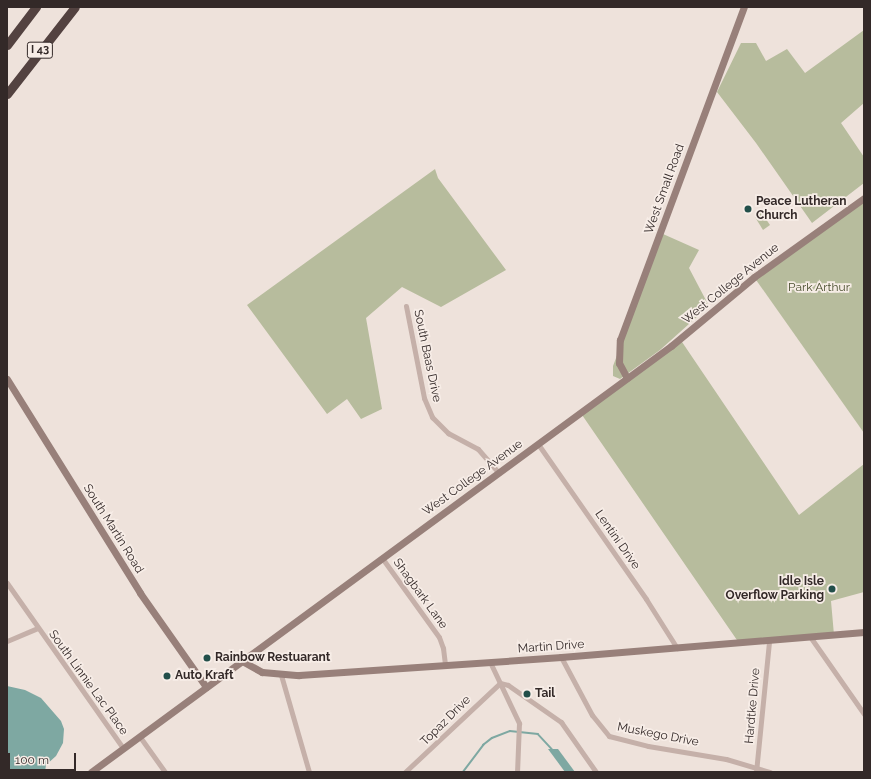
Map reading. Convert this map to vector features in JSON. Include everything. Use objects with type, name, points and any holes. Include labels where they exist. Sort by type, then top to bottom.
[{"type":"highway","name":"I 43","points":[[7,45],[36,7]]},
{"type":"highway","name":"I 43","points":[[7,94],[75,7]]},
{"type":"street","name":"West Small Road","points":[[627,378],[619,363],[620,340],[744,7]]},
{"type":"street","name":"West College Avenue","points":[[91,772],[627,378],[808,236],[864,198]]},
{"type":"street","name":"South Baas Drive","points":[[406,306],[424,398],[432,417],[448,433],[478,449],[499,473]]},
{"type":"street","name":"South Martin Road","points":[[7,379],[140,593],[206,688]]},
{"type":"street","name":"Lentini Drive","points":[[538,444],[646,599],[677,648]]},
{"type":"street","name":"Shagbark Lane","points":[[382,558],[439,637],[443,648],[445,665]]},
{"type":"street","name":"South Linnie Lac Place","points":[[7,583],[37,628],[123,748]]},
{"type":"street","points":[[7,641],[37,628]]},
{"type":"street","name":"Martin Drive","points":[[242,661],[256,670],[281,675],[561,657],[811,638],[864,632]]},
{"type":"street","points":[[811,638],[864,714]]},
{"type":"street","name":"Hardtke Drive","points":[[756,770],[769,641]]},
{"type":"street","name":"Muskego Drive","points":[[561,657],[592,715],[609,736],[622,741],[706,755],[756,770],[770,772]]},
{"type":"street","points":[[490,662],[519,723],[520,734],[517,772]]},
{"type":"street","points":[[281,675],[309,772]]},
{"type":"street","points":[[500,683],[508,685],[561,722],[596,772]]},
{"type":"street","name":"Topaz Drive","points":[[405,772],[500,683]]},
{"type":"street","points":[[140,736],[165,772]]},
{"type":"green space","points":[[864,30],[864,103],[841,123],[864,157],[864,183],[812,223],[756,143],[717,92],[741,43],[756,43],[766,61],[787,49],[805,73]]},
{"type":"green space","points":[[435,169],[438,178],[506,270],[441,307],[402,287],[366,318],[382,409],[361,419],[347,399],[327,414],[247,305]]},
{"type":"green space","name":"Park Arthur","points":[[864,201],[864,433],[754,277]]},
{"type":"green space","points":[[761,212],[770,225],[763,230],[755,217]]},
{"type":"green space","points":[[663,234],[699,250],[689,268],[709,306],[660,350],[620,379],[613,376],[613,366]]},
{"type":"green space","points":[[680,339],[799,515],[864,464],[864,592],[831,601],[834,635],[739,643],[580,412]]},
{"type":"water","points":[[7,686],[25,690],[41,698],[61,721],[64,729],[63,743],[56,756],[46,765],[45,772],[7,772]]},
{"type":"water","points":[[548,749],[558,749],[575,772],[565,772]]},
{"type":"waterway","points":[[463,772],[483,745],[492,738],[510,731],[538,734],[554,751]]},
{"type":"place","name":"Peace Lutheran Church","points":[[748,209]]},
{"type":"place","name":"Idle Isle Overflow Parking","points":[[832,589]]},
{"type":"place","name":"Rainbow Restuarant","points":[[207,658]]},
{"type":"place","name":"Auto Kraft","points":[[167,676]]},
{"type":"place","name":"Tail","points":[[527,694]]}]
